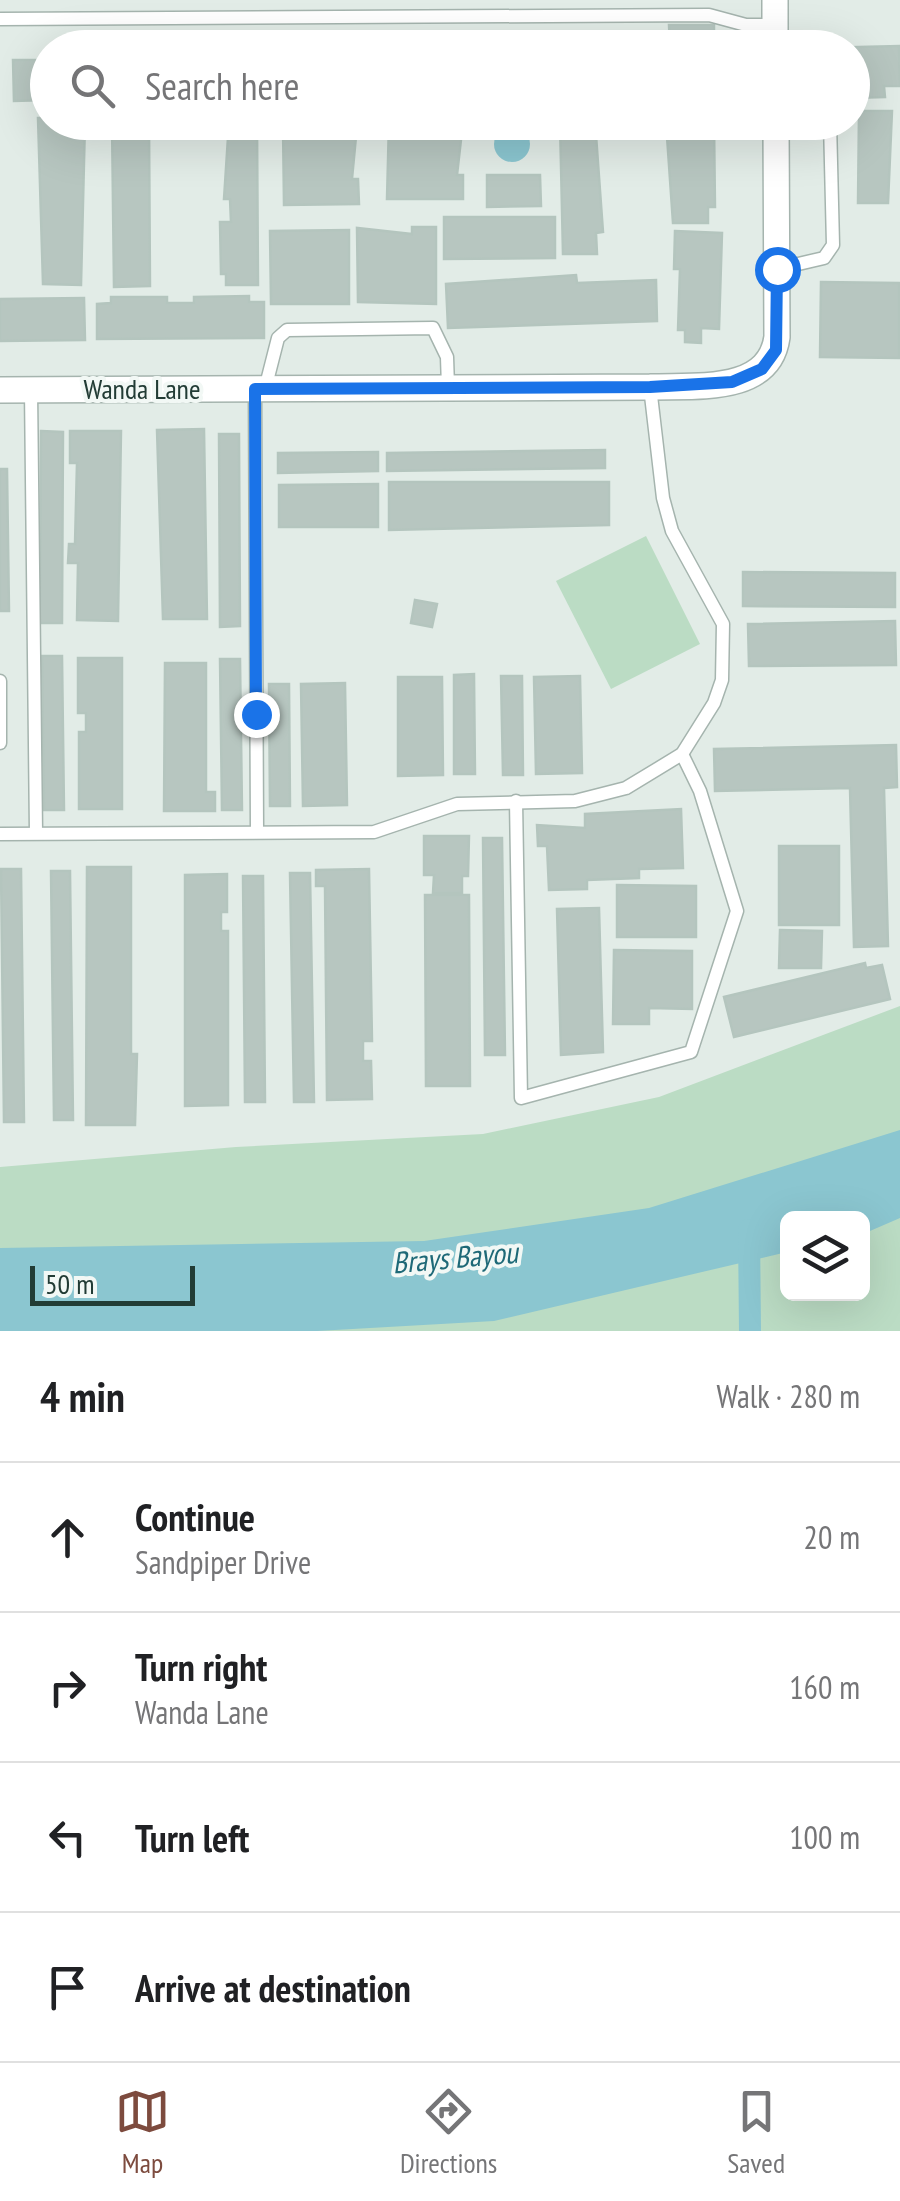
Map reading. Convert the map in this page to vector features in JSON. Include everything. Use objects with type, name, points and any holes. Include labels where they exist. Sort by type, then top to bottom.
[{"type":"street","points":[[776,140],[777,269]]},
{"type":"street","name":"Wanda Lane","points":[[0,390],[650,387],[732,382],[762,369],[776,350],[777,269]]},
{"type":"lane","points":[[0,19],[708,15],[746,25],[775,24]]},
{"type":"lane","points":[[777,269],[824,258],[834,245],[831,140]]},
{"type":"lane","points":[[257,832],[260,389],[278,338],[287,330],[433,328],[447,357],[448,388]]},
{"type":"lane","points":[[0,834],[374,832],[457,804],[575,800],[626,788],[682,754],[714,703],[722,680],[722,624],[672,531],[663,498],[650,387]]},
{"type":"lane","points":[[31,390],[36,833]]},
{"type":"lane","points":[[0,681],[0,742]]},
{"type":"lane","points":[[516,801],[522,1098],[691,1052],[737,911],[700,792],[682,754]]},
{"type":"green space","points":[[646,536],[700,644],[611,689],[556,581]]},
{"type":"green space","points":[[900,1006],[900,1331],[0,1331],[0,1167],[236,1147],[483,1134],[659,1097]]},
{"type":"water","points":[[495,140],[529,140],[529,151],[519,161],[505,161],[495,151]]},
{"type":"water","name":"Brays Bayou","points":[[900,1130],[900,1218],[870,1231],[870,1211],[780,1211],[780,1254],[494,1321],[317,1331],[0,1331],[0,1248],[424,1241],[649,1208]]},
{"type":"building","points":[[669,25],[714,25],[714,30],[669,30]]},
{"type":"building","points":[[899,46],[900,86],[884,86],[885,97],[870,97],[870,47]]},
{"type":"building","points":[[13,60],[30,60],[30,101],[14,101]]},
{"type":"building","points":[[870,111],[892,111],[888,203],[858,203],[859,140],[870,140]]},
{"type":"building","points":[[39,140],[85,140],[81,285],[43,284]]},
{"type":"building","points":[[112,140],[149,140],[150,286],[114,287]]},
{"type":"building","points":[[228,140],[257,140],[258,285],[226,285],[226,274],[221,274],[220,222],[231,222],[230,199],[224,199]]},
{"type":"building","points":[[283,140],[356,140],[352,179],[358,179],[359,204],[284,205]]},
{"type":"building","points":[[389,140],[461,140],[457,175],[463,175],[463,199],[387,199]]},
{"type":"building","points":[[560,140],[596,140],[603,232],[596,233],[597,254],[563,254]]},
{"type":"building","points":[[667,140],[714,140],[715,207],[708,207],[708,223],[673,223]]},
{"type":"building","points":[[487,175],[540,175],[541,206],[487,207]]},
{"type":"building","points":[[444,217],[555,217],[555,258],[444,259]]},
{"type":"building","points":[[412,227],[436,227],[436,304],[358,302],[357,228],[412,234]]},
{"type":"building","points":[[349,230],[349,304],[271,304],[270,231]]},
{"type":"building","points":[[675,231],[722,233],[719,329],[701,328],[701,343],[685,342],[685,330],[678,330],[680,269],[674,269]]},
{"type":"building","points":[[576,275],[577,283],[656,280],[657,321],[448,328],[446,284]]},
{"type":"building","points":[[821,282],[899,283],[899,358],[820,357]]},
{"type":"building","points":[[249,296],[249,302],[264,302],[264,338],[97,339],[97,304],[111,303],[111,297],[167,297],[167,303],[194,303],[194,297]]},
{"type":"building","points":[[84,298],[85,340],[0,341],[0,299]]},
{"type":"building","points":[[204,429],[207,619],[163,619],[157,430]]},
{"type":"building","points":[[41,431],[63,432],[62,623],[40,623]]},
{"type":"building","points":[[70,431],[121,431],[118,621],[77,620],[78,563],[68,563],[69,544],[75,544],[77,463],[70,463]]},
{"type":"building","points":[[219,434],[239,434],[240,626],[220,627]]},
{"type":"building","points":[[605,450],[605,468],[387,471],[387,453]]},
{"type":"building","points":[[378,452],[378,471],[278,473],[278,453]]},
{"type":"building","points":[[0,469],[7,469],[9,611],[0,611]]},
{"type":"building","points":[[389,482],[609,482],[609,525],[389,530]]},
{"type":"building","points":[[378,484],[378,527],[279,527],[279,485]]},
{"type":"building","points":[[743,572],[895,573],[895,607],[743,606]]},
{"type":"building","points":[[415,600],[437,604],[432,627],[411,623]]},
{"type":"building","points":[[895,621],[896,665],[749,666],[748,624]]},
{"type":"building","points":[[42,656],[62,656],[64,810],[44,810]]},
{"type":"building","points":[[78,658],[122,658],[122,809],[79,809],[79,732],[86,732],[86,713],[78,713]]},
{"type":"building","points":[[220,659],[240,659],[242,810],[222,810]]},
{"type":"building","points":[[165,663],[206,663],[206,792],[215,792],[215,811],[164,811]]},
{"type":"building","points":[[474,674],[475,774],[454,774],[454,675]]},
{"type":"building","points":[[501,676],[522,676],[523,775],[503,775]]},
{"type":"building","points":[[580,676],[582,773],[536,774],[534,677]]},
{"type":"building","points":[[398,677],[442,677],[443,775],[398,776]]},
{"type":"building","points":[[345,683],[347,805],[303,806],[301,684]]},
{"type":"building","points":[[269,684],[289,684],[290,806],[270,806]]},
{"type":"building","points":[[896,745],[897,787],[884,788],[888,946],[854,947],[850,788],[715,791],[714,749]]},
{"type":"building","points":[[681,809],[683,868],[639,869],[639,878],[587,880],[587,889],[549,890],[547,846],[538,846],[537,825],[585,828],[585,814]]},
{"type":"building","points":[[424,836],[469,836],[468,876],[462,876],[462,893],[433,893],[434,875],[424,875]]},
{"type":"building","points":[[483,838],[502,838],[505,1055],[485,1055]]},
{"type":"building","points":[[779,846],[839,846],[839,925],[779,925]]},
{"type":"building","points":[[87,867],[131,867],[131,1054],[137,1054],[135,1125],[86,1125]]},
{"type":"building","points":[[1,869],[21,869],[24,1122],[4,1122]]},
{"type":"building","points":[[369,869],[372,1041],[363,1041],[363,1061],[371,1061],[372,1099],[327,1100],[325,886],[316,886],[316,870]]},
{"type":"building","points":[[51,871],[70,871],[73,1120],[54,1120]]},
{"type":"building","points":[[290,873],[310,873],[314,1102],[294,1102]]},
{"type":"building","points":[[227,874],[227,912],[221,912],[221,931],[228,931],[228,1105],[185,1106],[185,875]]},
{"type":"building","points":[[243,876],[263,876],[265,1102],[245,1102]]},
{"type":"building","points":[[617,885],[696,886],[696,937],[617,937]]},
{"type":"building","points":[[425,895],[469,895],[470,1086],[426,1086]]},
{"type":"building","points":[[599,908],[603,1052],[561,1055],[557,909]]},
{"type":"building","points":[[780,930],[822,931],[821,968],[779,968]]},
{"type":"building","points":[[614,950],[692,951],[692,1009],[649,1008],[649,1024],[613,1024]]},
{"type":"building","points":[[865,963],[866,968],[882,965],[890,999],[734,1037],[724,997]]},
{"type":"waterway","points":[[749,1230],[750,1331]]},
{"type":"route","points":[[256,714],[255,389],[650,387],[732,382],[762,369],[776,350],[777,269]]}]
